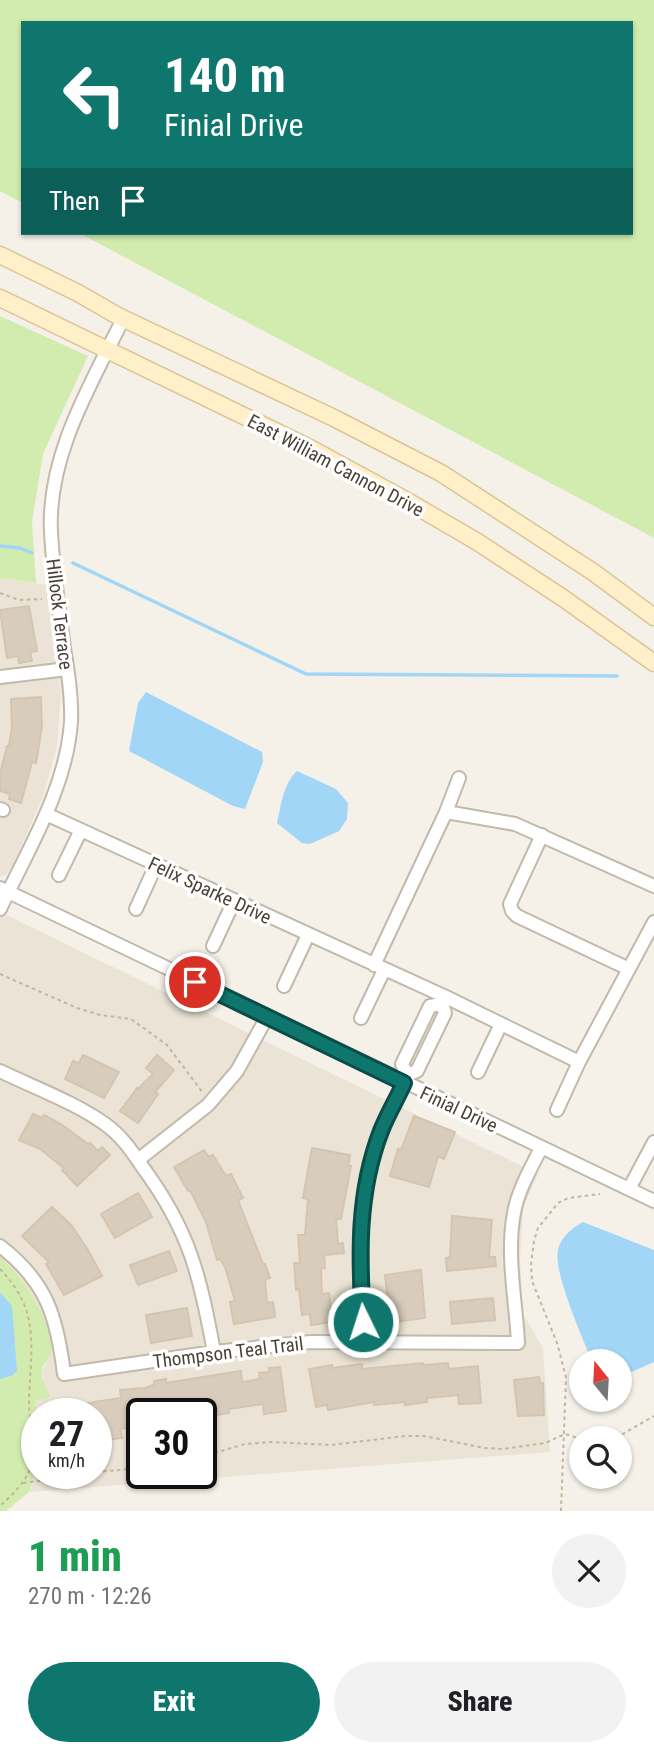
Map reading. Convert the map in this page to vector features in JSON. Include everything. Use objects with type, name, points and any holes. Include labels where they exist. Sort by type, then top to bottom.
[{"type":"street","name":"East William Cannon Drive","points":[[0,255],[78,293],[123,319],[324,413],[441,473],[593,572],[654,617]]},
{"type":"street","name":"East William Cannon Drive","points":[[0,298],[310,448],[402,498],[476,541],[564,598],[654,663]]},
{"type":"street","name":"Hillock Terrace","points":[[0,909],[4,890],[46,814],[66,753],[71,721],[55,581],[51,530],[52,500],[60,463],[75,420],[123,319]]},
{"type":"street","points":[[0,677],[67,669]]},
{"type":"street","points":[[361,1018],[379,968],[459,778]]},
{"type":"street","points":[[446,813],[515,824],[654,886]]},
{"type":"street","name":"Felix Sparke Drive","points":[[46,814],[579,1062]]},
{"type":"street","points":[[59,875],[81,830]]},
{"type":"street","points":[[542,835],[510,904],[512,911],[517,916],[629,969]]},
{"type":"street","points":[[136,909],[156,865]]},
{"type":"street","name":"Finial Drive","points":[[4,890],[267,1017],[406,1079],[541,1148],[654,1201]]},
{"type":"street","points":[[213,946],[234,901]]},
{"type":"street","points":[[557,1110],[579,1062],[654,922]]},
{"type":"street","points":[[284,986],[308,935]]},
{"type":"street","points":[[364,1341],[359,1255],[366,1183],[381,1130],[406,1079],[402,1065],[430,1006],[444,1001]]},
{"type":"street","points":[[138,1160],[208,1105],[237,1071],[267,1017]]},
{"type":"street","points":[[478,1072],[501,1024]]},
{"type":"street","points":[[0,1071],[79,1109],[107,1125],[126,1143],[166,1199],[187,1241],[202,1287],[214,1352]]},
{"type":"street","points":[[629,1189],[654,1142]]},
{"type":"street","name":"Thompson Teal Trail","points":[[0,1245],[31,1275],[46,1300],[57,1326],[64,1374],[214,1352],[300,1343],[518,1343],[511,1233],[518,1200],[541,1148]]},
{"type":"path","points":[[0,593],[19,600],[41,599]]},
{"type":"path","points":[[0,974],[77,1008],[100,1015],[131,1019],[167,1045],[204,1093]]},
{"type":"path","points":[[561,1511],[565,1434],[564,1364],[532,1282],[531,1265],[538,1228],[558,1203],[568,1198],[600,1194]]},
{"type":"path","points":[[0,1269],[22,1299],[27,1311],[32,1350],[30,1398]]},
{"type":"path","points":[[632,1429],[654,1416]]},
{"type":"path","points":[[217,1452],[245,1444],[271,1442],[331,1445],[405,1436],[424,1436],[485,1448],[505,1449],[545,1443],[565,1434],[569,1435]]},
{"type":"path","points":[[0,1506],[21,1485]]},
{"type":"shaded area","points":[[0,578],[46,585],[61,693],[57,747],[43,797],[13,865],[5,876],[0,877]]},
{"type":"shaded area","points":[[0,912],[538,1174],[523,1208],[520,1259],[523,1314],[543,1348],[550,1452],[217,1478],[217,1398],[126,1398],[126,1485],[112,1486],[112,1398],[46,1398],[51,1394],[44,1384],[42,1372],[49,1357],[10,1265],[0,1257]]},
{"type":"shaded area","points":[[30,1489],[68,1489],[29,1492]]},
{"type":"green space","points":[[0,0],[654,0],[654,538],[83,235],[633,235],[633,21],[21,21],[21,202],[0,191]]},
{"type":"green space","points":[[0,316],[88,356],[43,454],[32,522],[36,583],[0,578]]},
{"type":"green space","points":[[0,1257],[35,1300],[48,1328],[51,1352],[42,1375],[51,1397],[21,1398],[21,1489],[30,1489],[6,1511],[0,1511]]},
{"type":"water","points":[[146,692],[262,752],[263,762],[245,809],[233,806],[129,751],[138,703]]},
{"type":"water","points":[[297,771],[336,789],[348,803],[347,819],[339,831],[310,844],[302,843],[277,823],[286,789]]},
{"type":"water","points":[[583,1222],[654,1250],[654,1362],[632,1372],[632,1349],[587,1349],[570,1306],[558,1260],[561,1241]]},
{"type":"water","points":[[0,1292],[12,1306],[17,1371],[0,1379]]},
{"type":"building","points":[[29,606],[37,651],[30,652],[32,661],[19,663],[18,656],[7,658],[0,610]]},
{"type":"building","points":[[41,697],[42,727],[36,763],[32,762],[21,803],[9,799],[10,794],[0,791],[0,774],[12,727],[11,699]]},
{"type":"building","points":[[83,1055],[119,1072],[104,1098],[65,1079],[73,1061],[79,1063]]},
{"type":"building","points":[[157,1055],[174,1070],[155,1092],[158,1094],[138,1123],[120,1111],[137,1088],[153,1074],[146,1068]]},
{"type":"building","points":[[33,1114],[42,1118],[44,1115],[61,1124],[98,1151],[102,1147],[110,1155],[77,1186],[62,1170],[64,1168],[40,1149],[19,1140]]},
{"type":"building","points":[[414,1116],[455,1132],[444,1159],[438,1156],[429,1187],[390,1176],[398,1149],[401,1150]]},
{"type":"building","points":[[312,1148],[350,1155],[348,1165],[351,1166],[341,1219],[336,1219],[338,1244],[343,1243],[344,1253],[324,1255],[325,1268],[321,1269],[322,1294],[329,1293],[331,1310],[343,1308],[345,1320],[311,1325],[310,1314],[302,1315],[299,1289],[296,1290],[294,1263],[300,1263],[298,1235],[305,1235],[308,1199],[303,1198]]},
{"type":"building","points":[[204,1150],[209,1157],[213,1155],[226,1176],[231,1174],[243,1198],[238,1200],[270,1278],[265,1280],[267,1303],[273,1302],[275,1317],[234,1324],[230,1302],[235,1301],[225,1267],[220,1259],[217,1260],[206,1222],[190,1190],[188,1191],[174,1167]]},
{"type":"building","points":[[138,1193],[152,1217],[115,1238],[101,1214]]},
{"type":"building","points":[[52,1207],[71,1225],[102,1276],[64,1295],[46,1264],[49,1262],[22,1236]]},
{"type":"building","points":[[452,1216],[492,1220],[489,1257],[495,1257],[496,1266],[447,1271],[446,1258],[450,1257]]},
{"type":"building","points":[[169,1251],[177,1271],[138,1285],[130,1265]]},
{"type":"building","points":[[421,1270],[425,1318],[388,1323],[385,1275]]},
{"type":"building","points":[[493,1298],[495,1320],[452,1324],[450,1302]]},
{"type":"building","points":[[187,1308],[192,1336],[151,1343],[146,1315]]},
{"type":"building","points":[[448,1363],[449,1369],[478,1366],[481,1403],[459,1404],[458,1395],[427,1398],[427,1402],[405,1405],[405,1402],[374,1405],[374,1402],[328,1410],[327,1405],[316,1407],[309,1369],[362,1364],[362,1369]]},
{"type":"building","points":[[280,1367],[286,1411],[264,1414],[263,1404],[229,1409],[229,1413],[217,1415],[217,1398],[126,1398],[126,1428],[120,1429],[122,1438],[112,1439],[112,1399],[121,1398],[120,1390],[145,1388],[154,1385],[154,1381],[166,1379],[166,1383],[241,1371],[242,1382],[260,1379],[259,1373],[269,1372],[269,1368]]},
{"type":"building","points":[[539,1377],[540,1383],[543,1383],[544,1415],[518,1416],[514,1380]]},
{"type":"waterway","points":[[0,546],[20,548],[32,553]]},
{"type":"waterway","points":[[73,563],[306,674],[617,676]]},
{"type":"route","points":[[195,982],[404,1083],[381,1130],[366,1183],[359,1255],[363,1322]]}]
